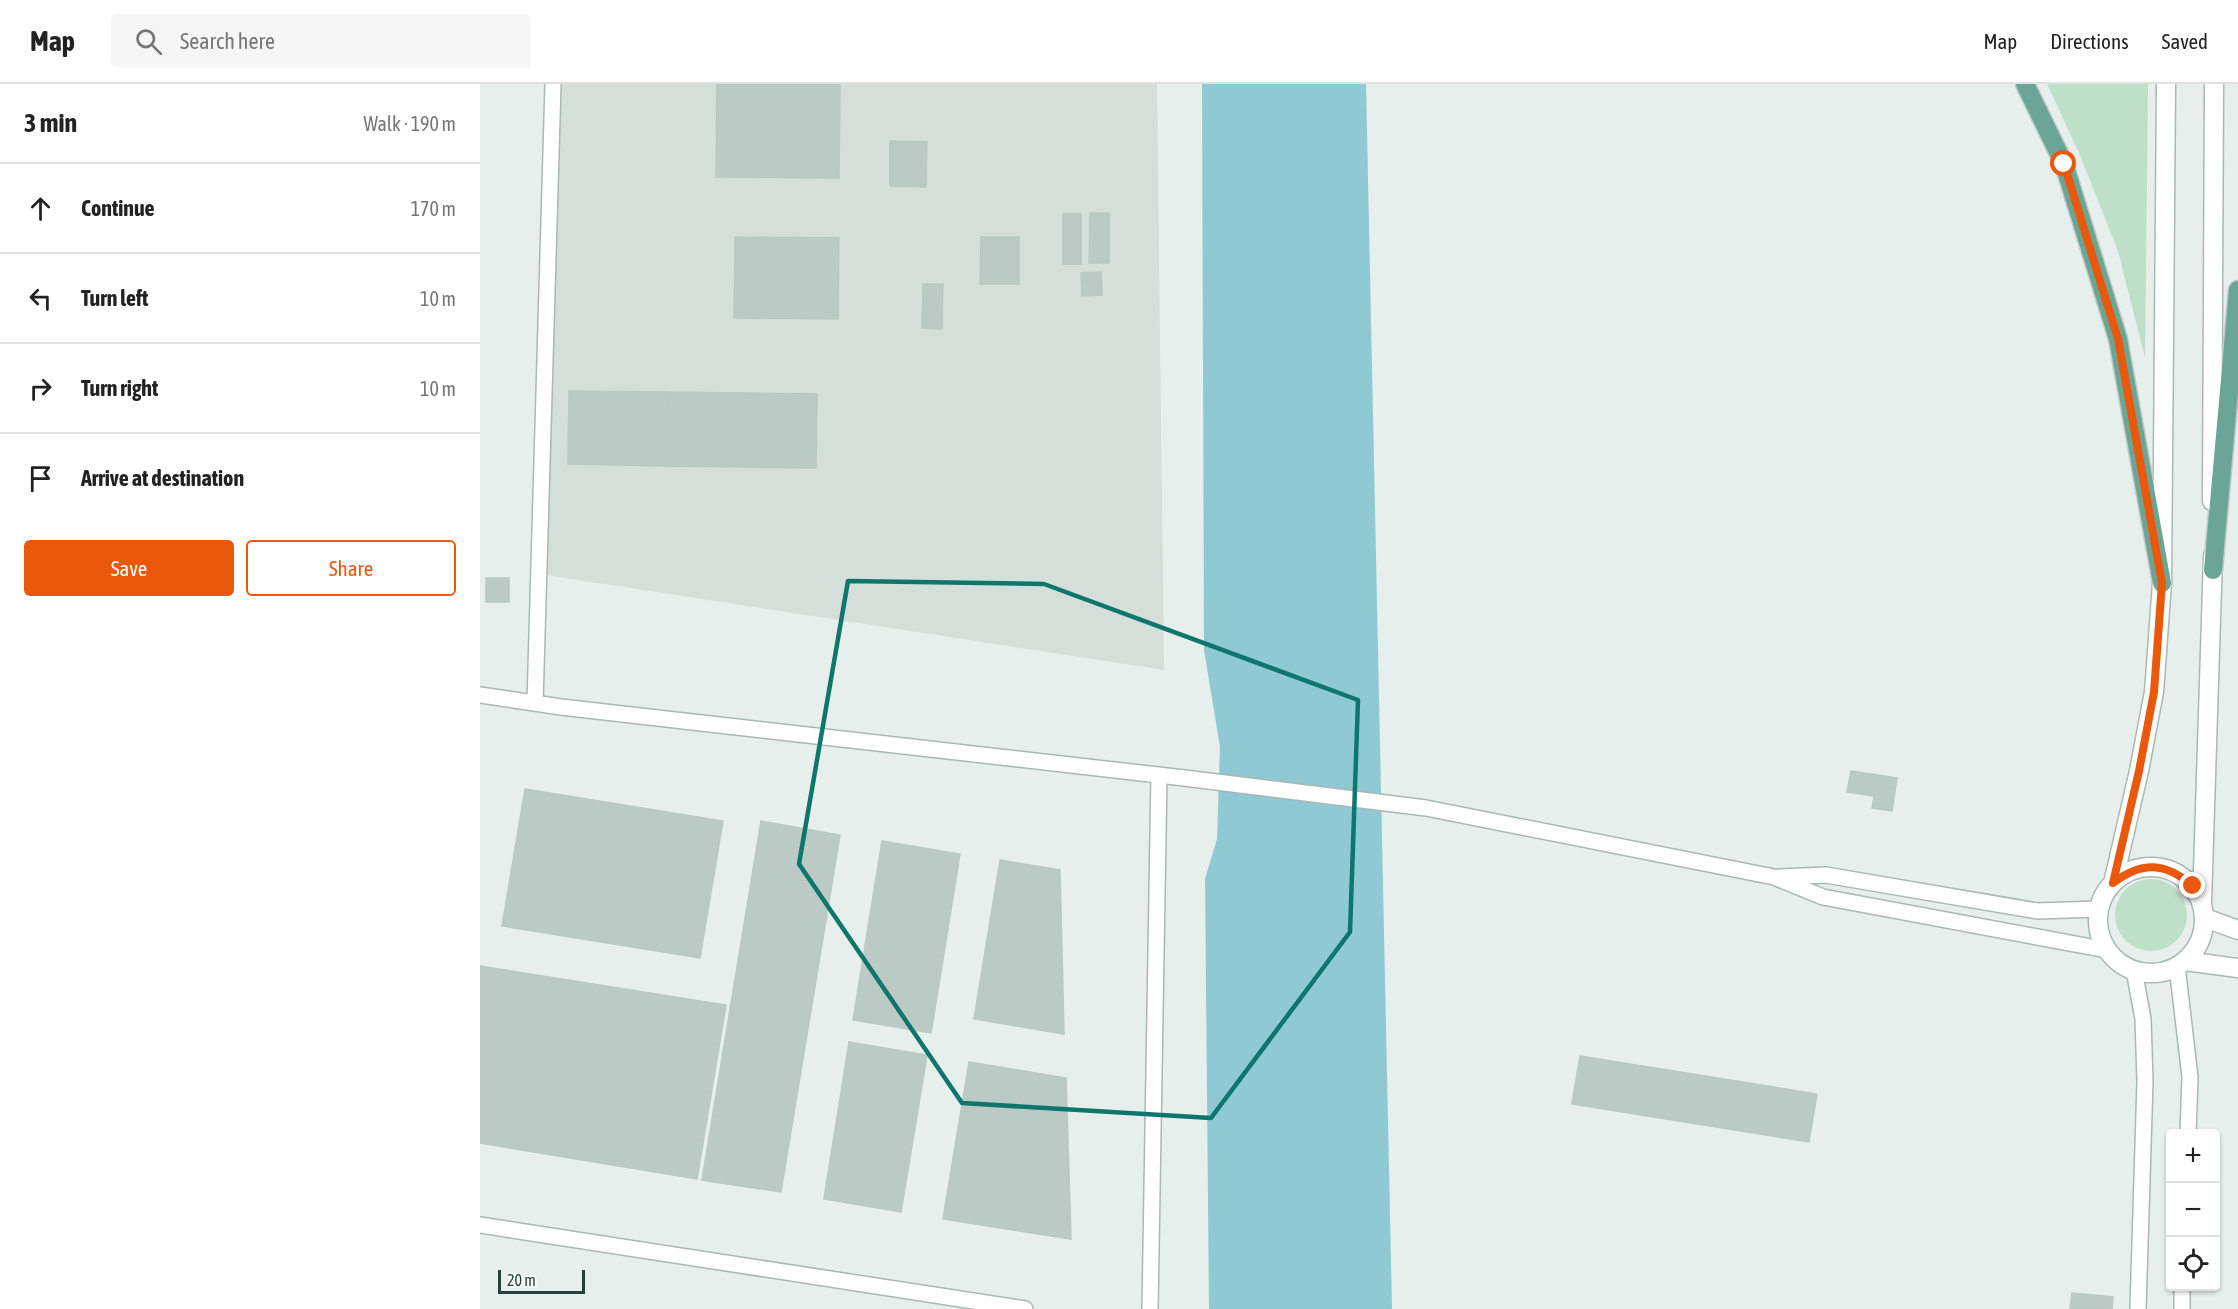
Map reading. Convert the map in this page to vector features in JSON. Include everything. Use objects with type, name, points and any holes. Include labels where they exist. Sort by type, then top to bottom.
[{"type":"main road","points":[[2025,84],[2064,164],[2118,339],[2162,583]]},
{"type":"main road","points":[[2213,570],[2238,290]]},
{"type":"street","points":[[2113,883],[2139,771],[2154,692],[2162,583],[2166,84]]},
{"type":"street","points":[[2214,84],[2213,570],[2204,910],[2203,934],[2196,949],[2181,963],[2169,970],[2152,973],[2134,970],[2119,962],[2107,950],[2098,923],[2099,909],[2104,895],[2113,883],[2136,870],[2162,868],[2179,874],[2193,886],[2204,910],[2238,930]]},
{"type":"street","points":[[2181,963],[2238,968]]},
{"type":"lane","points":[[535,704],[553,84]]},
{"type":"lane","points":[[480,695],[535,704],[1159,775],[1426,808],[1774,877],[1823,897],[2107,950]]},
{"type":"lane","points":[[1150,1309],[1159,775]]},
{"type":"lane","points":[[1774,877],[1827,875],[2037,911],[2099,909]]},
{"type":"lane","points":[[2181,963],[2190,1077],[2188,1129]]},
{"type":"lane","points":[[2134,970],[2143,1019],[2145,1081],[2138,1309]]},
{"type":"lane","points":[[480,1225],[1025,1309]]},
{"type":"lane","points":[[2182,1291],[2182,1309]]},
{"type":"highlighted area","points":[[848,581],[1044,584],[1358,700],[1350,932],[1211,1118],[962,1103],[799,864]]},
{"type":"shaded area","points":[[550,84],[1157,84],[1164,670],[546,575]]},
{"type":"green space","points":[[2047,84],[2148,84],[2145,358],[2118,251],[2079,153]]},
{"type":"green space","points":[[2151,879],[2165,882],[2177,889],[2184,901],[2187,915],[2184,929],[2177,941],[2165,948],[2151,951],[2137,948],[2125,941],[2118,929],[2115,915],[2118,901],[2125,889],[2137,882]]},
{"type":"water","points":[[1202,84],[1366,84],[1392,1309],[1209,1309],[1205,879],[1217,839],[1220,747],[1204,650]]},
{"type":"building","points":[[717,84],[840,84],[839,178],[716,177]]},
{"type":"building","points":[[890,141],[927,142],[926,187],[890,186]]},
{"type":"building","points":[[1090,213],[1109,213],[1109,263],[1089,263]]},
{"type":"building","points":[[1063,214],[1081,214],[1081,264],[1063,264]]},
{"type":"building","points":[[735,237],[839,238],[838,319],[734,318]]},
{"type":"building","points":[[981,237],[1019,237],[1019,284],[980,284]]},
{"type":"building","points":[[1101,272],[1102,295],[1082,296],[1081,273]]},
{"type":"building","points":[[923,284],[943,284],[942,329],[922,328]]},
{"type":"building","points":[[569,391],[668,392],[667,466],[568,464]]},
{"type":"building","points":[[668,392],[817,394],[816,468],[667,466]]},
{"type":"building","points":[[486,578],[509,578],[509,602],[486,602]]},
{"type":"building","points":[[1851,771],[1897,778],[1892,811],[1872,808],[1874,796],[1847,792]]},
{"type":"building","points":[[525,789],[723,821],[700,958],[502,926]]},
{"type":"building","points":[[761,821],[840,835],[781,1192],[702,1180]]},
{"type":"building","points":[[882,841],[960,854],[931,1033],[853,1020]]},
{"type":"building","points":[[1000,860],[1060,870],[1064,1034],[974,1019]]},
{"type":"building","points":[[480,966],[726,1005],[697,1179],[480,1143]]},
{"type":"building","points":[[849,1042],[927,1055],[901,1212],[824,1199]]},
{"type":"building","points":[[1580,1056],[1817,1094],[1809,1142],[1572,1104]]},
{"type":"building","points":[[969,1062],[1066,1078],[1071,1239],[943,1219]]},
{"type":"building","points":[[2072,1293],[2113,1297],[2112,1309],[2070,1309]]},
{"type":"route","points":[[2064,164],[2118,339],[2162,583],[2154,692],[2139,771],[2113,883],[2127,872],[2144,867],[2162,868],[2179,874],[2193,886]]}]
